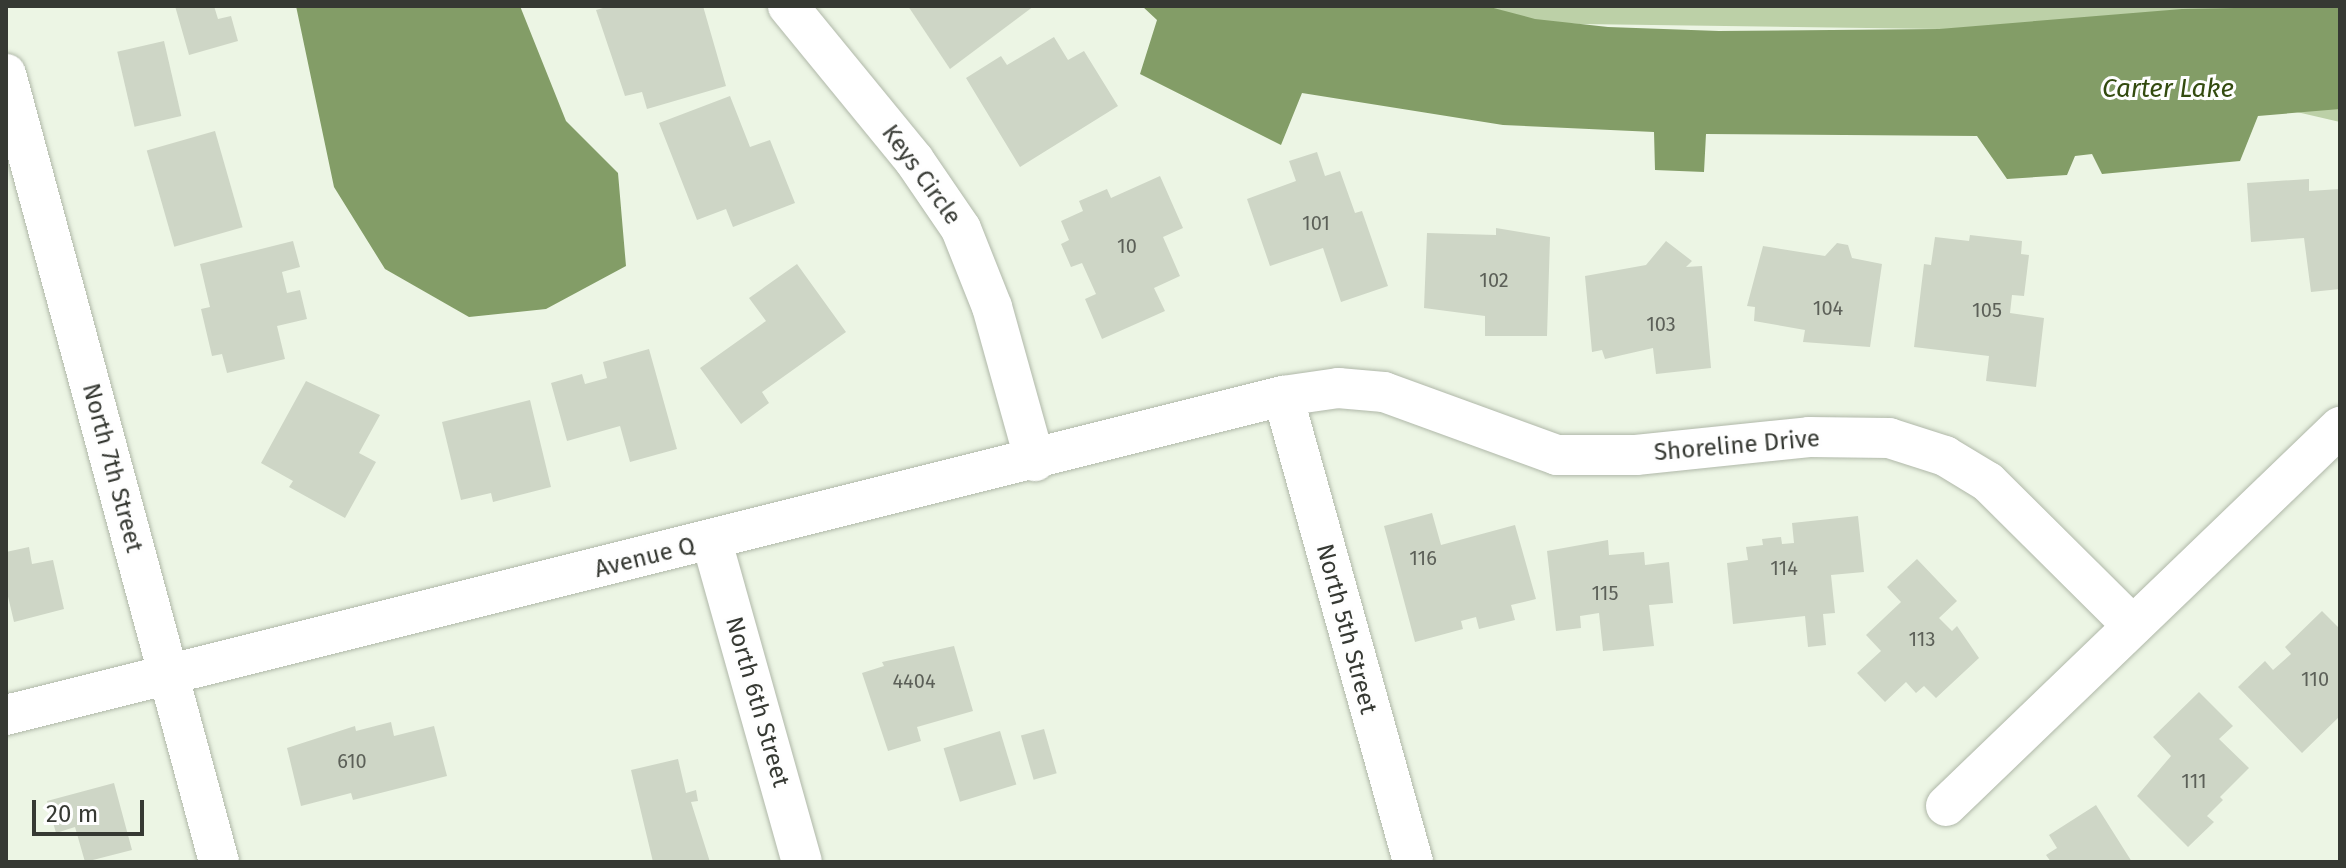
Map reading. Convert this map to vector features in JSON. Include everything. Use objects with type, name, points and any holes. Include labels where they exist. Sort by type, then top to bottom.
[{"type":"street","name":"Keys Circle","points":[[788,6],[914,160],[961,229],[992,307],[1035,461]]},
{"type":"street","name":"North 7th Street","points":[[6,74],[219,862]]},
{"type":"street","name":"Shoreline Drive","points":[[1283,396],[1338,388],[1384,392],[1557,455],[1636,455],[1809,437],[1889,438],[1945,456],[1988,482],[2133,626]]},
{"type":"street","name":"Avenue Q","points":[[6,715],[712,542],[1283,396]]},
{"type":"street","name":"North 5th Street","points":[[1283,396],[1413,862]]},
{"type":"street","points":[[1946,806],[2340,427]]},
{"type":"street","name":"North 6th Street","points":[[712,542],[802,862]]},
{"type":"shaded area","points":[[1433,6],[2340,6],[2340,122],[1939,29],[1580,24],[1445,16]]},
{"type":"water","points":[[296,6],[520,6],[566,121],[618,173],[626,266],[546,309],[469,317],[385,269],[334,187]]},
{"type":"water","name":"Carter Lake","points":[[1142,6],[1486,6],[1535,19],[1608,27],[1719,31],[1939,29],[2182,9],[2340,6],[2340,109],[2258,116],[2240,161],[2102,174],[2092,154],[2075,156],[2067,175],[2007,179],[1977,136],[1706,134],[1704,172],[1655,170],[1654,132],[1503,125],[1302,93],[1281,145],[1140,74],[1157,20]]},
{"type":"building","points":[[175,6],[214,6],[218,19],[231,16],[238,41],[189,55]]},
{"type":"building","points":[[610,6],[703,6],[726,86],[647,109],[642,92],[625,96],[596,10]]},
{"type":"building","points":[[908,6],[1034,6],[950,69]]},
{"type":"building","points":[[1054,37],[1068,60],[1084,51],[1118,106],[1020,167],[966,78],[1001,56],[1007,65]]},
{"type":"building","points":[[164,41],[181,116],[135,127],[117,52]]},
{"type":"building","points":[[730,96],[750,147],[770,140],[795,203],[733,227],[726,209],[697,220],[659,123]]},
{"type":"building","points":[[215,131],[243,227],[174,247],[147,151]]},
{"type":"building","points":[[1317,152],[1325,176],[1340,171],[1355,213],[1362,211],[1388,286],[1341,302],[1323,248],[1270,266],[1247,199],[1296,181],[1289,161]]},
{"type":"building","points":[[1160,176],[1183,228],[1163,237],[1180,276],[1154,288],[1165,311],[1102,339],[1085,299],[1096,294],[1082,263],[1071,267],[1061,244],[1069,240],[1061,221],[1083,211],[1079,201],[1107,189],[1111,198]]},
{"type":"building","points":[[2309,179],[2309,191],[2340,189],[2340,289],[2311,292],[2304,238],[2251,242],[2247,183]]},
{"type":"building","points":[[1496,228],[1550,237],[1547,336],[1485,336],[1485,316],[1424,308],[1427,233],[1496,235]]},
{"type":"building","points":[[1970,235],[2022,241],[2021,254],[2029,255],[2024,296],[2012,295],[2010,313],[2044,318],[2036,387],[1986,381],[1989,356],[1914,347],[1924,264],[1931,265],[1935,237],[1969,241]]},
{"type":"building","points":[[293,241],[300,267],[282,272],[287,293],[300,290],[307,319],[277,326],[285,359],[227,373],[222,354],[212,356],[201,309],[210,307],[200,264]]},
{"type":"building","points":[[1666,241],[1692,261],[1686,267],[1702,266],[1711,368],[1656,374],[1653,348],[1605,359],[1602,350],[1592,352],[1585,276],[1646,265]]},
{"type":"building","points":[[1837,243],[1848,245],[1852,258],[1882,264],[1870,347],[1803,342],[1805,330],[1754,321],[1755,307],[1747,306],[1763,246],[1825,256]]},
{"type":"building","points":[[797,264],[846,332],[762,392],[769,403],[741,424],[700,368],[766,321],[749,298]]},
{"type":"building","points":[[649,349],[677,449],[630,462],[620,426],[567,441],[551,383],[582,374],[585,384],[607,378],[603,362]]},
{"type":"building","points":[[306,381],[380,415],[359,453],[376,462],[345,518],[289,487],[293,481],[261,463]]},
{"type":"building","points":[[530,400],[551,487],[493,502],[491,493],[461,500],[442,422]]},
{"type":"building","points":[[1432,513],[1441,545],[1515,525],[1536,599],[1511,605],[1515,620],[1479,629],[1476,617],[1461,621],[1463,629],[1415,642],[1384,526]]},
{"type":"building","points":[[1858,516],[1864,572],[1831,575],[1835,613],[1823,614],[1826,645],[1808,647],[1805,616],[1733,624],[1727,563],[1748,560],[1746,547],[1763,545],[1762,539],[1781,537],[1782,544],[1794,543],[1792,523]]},
{"type":"building","points":[[1608,540],[1609,555],[1644,552],[1645,565],[1669,562],[1673,603],[1649,605],[1654,646],[1603,651],[1599,613],[1580,616],[1581,628],[1556,631],[1547,551]]},
{"type":"building","points":[[29,547],[32,564],[53,560],[64,609],[14,622],[6,588],[6,552]]},
{"type":"building","points":[[1917,559],[1957,601],[1939,618],[1952,631],[1957,626],[1979,658],[1936,698],[1924,686],[1916,693],[1906,682],[1885,702],[1857,673],[1881,651],[1866,635],[1901,602],[1887,587]]},
{"type":"building","points":[[2322,611],[2340,629],[2340,716],[2302,753],[2238,687],[2265,661],[2273,670],[2291,654],[2285,647]]},
{"type":"building","points":[[954,646],[973,711],[917,727],[921,741],[888,751],[862,673],[884,666],[882,662]]},
{"type":"building","points":[[2199,692],[2233,726],[2219,739],[2249,768],[2220,797],[2223,800],[2207,816],[2214,822],[2188,847],[2137,796],[2171,756],[2153,737]]},
{"type":"building","points":[[391,722],[394,736],[434,726],[447,776],[353,800],[351,793],[301,806],[287,748],[355,726],[356,731]]},
{"type":"building","points":[[1044,729],[1057,773],[1034,780],[1021,736]]},
{"type":"building","points":[[1000,731],[1016,785],[960,802],[944,748]]},
{"type":"building","points":[[678,759],[686,793],[696,790],[698,801],[691,802],[710,862],[653,862],[631,770]]},
{"type":"building","points":[[114,783],[132,850],[85,862],[75,827],[56,833],[47,801]]},
{"type":"building","points":[[2096,805],[2132,862],[2051,862],[2046,855],[2057,848],[2049,835]]}]
